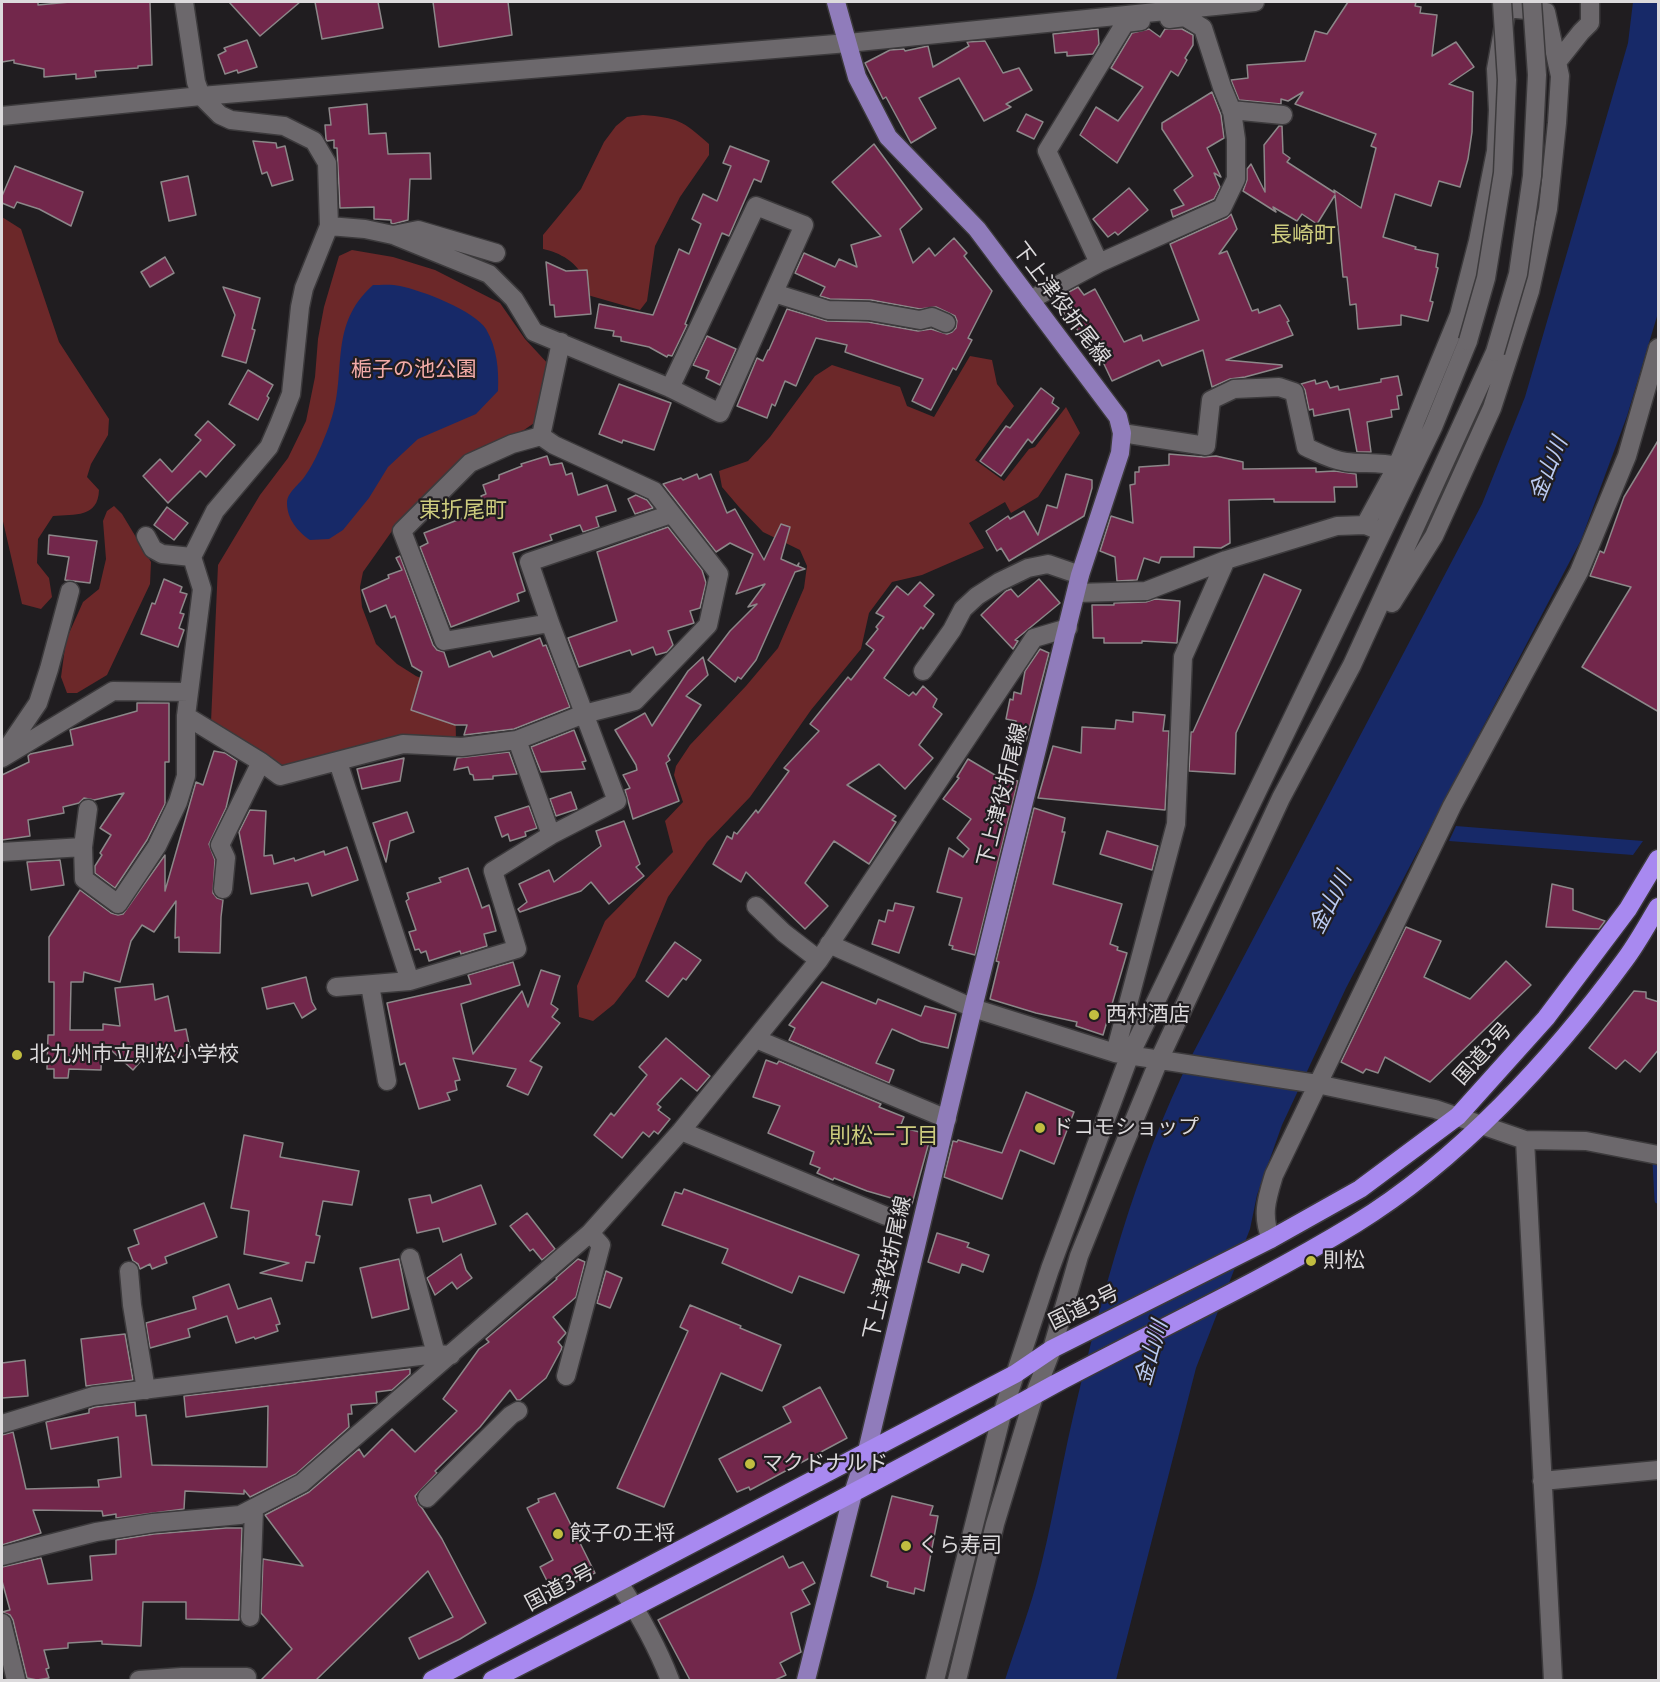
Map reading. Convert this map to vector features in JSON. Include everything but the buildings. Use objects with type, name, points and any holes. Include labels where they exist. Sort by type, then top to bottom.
[{"type":"highway","name":"国道3号","points":[[432,1680],[1015,1374],[1052,1349],[1266,1241],[1360,1189],[1458,1116],[1546,1018],[1628,909],[1659,859]]},
{"type":"highway","points":[[492,1680],[854,1493],[1080,1371],[1250,1284],[1357,1222],[1414,1182],[1480,1126],[1556,1047],[1625,960],[1659,907]]},
{"type":"main road","name":"下上津役折尾線","points":[[806,1680],[867,1450],[1078,584],[1120,453],[1122,433],[1118,417],[976,229],[888,137],[857,77],[836,2]]},
{"type":"street","points":[[88,808],[83,847],[84,879],[118,904],[157,846],[186,776],[186,716],[202,589],[192,557],[215,511],[269,447],[279,424],[291,394],[304,288],[329,226],[327,164],[314,141],[284,126],[231,120],[220,115],[201,96],[196,82],[184,2]]},
{"type":"street","points":[[2,116],[201,96],[848,43],[1255,2]]},
{"type":"street","points":[[1122,1055],[1433,427],[1468,341],[1486,278],[1503,173],[1507,80],[1502,2]]},
{"type":"street","points":[[957,1680],[995,1524],[1034,1396],[1052,1349],[1079,1256],[1159,1060],[1281,798],[1352,665],[1495,352],[1518,274],[1532,176],[1537,75],[1532,2]]},
{"type":"street","points":[[1558,61],[1590,23],[1590,2]]},
{"type":"street","points":[[1352,665],[1434,536],[1492,408],[1530,291],[1548,209],[1560,76],[1546,12],[1507,8],[1496,69],[1498,110],[1496,152],[1478,241],[1459,315],[1397,466],[1365,525]]},
{"type":"street","points":[[1030,300],[1099,263],[1222,208],[1236,179],[1238,166],[1231,110],[1203,28],[1185,17],[1125,23],[1047,151],[1099,263]]},
{"type":"street","points":[[1231,110],[1283,115]]},
{"type":"street","points":[[329,226],[365,229],[393,235],[489,274],[514,299],[534,332],[670,388],[720,413],[804,225],[756,206],[670,388]]},
{"type":"street","points":[[393,235],[418,230],[496,253]]},
{"type":"street","points":[[774,293],[828,310],[869,311],[920,320],[932,317],[946,323]]},
{"type":"street","points":[[541,436],[561,342]]},
{"type":"street","points":[[1266,1241],[1266,1202],[1271,1184],[1452,806],[1579,572],[1627,456],[1659,348]]},
{"type":"street","points":[[1122,433],[1206,446],[1210,400],[1233,389],[1279,387],[1294,392],[1306,447],[1329,458],[1346,462],[1383,463],[1397,466]]},
{"type":"street","points":[[186,716],[280,776],[403,744],[462,747],[517,740],[584,714],[634,701],[708,625],[719,574],[654,491],[554,445],[541,436]]},
{"type":"street","points":[[541,436],[512,444],[470,463],[402,531],[444,641],[550,623]]},
{"type":"street","points":[[336,987],[410,981],[517,949],[493,871],[551,836],[617,801],[529,562],[671,514]]},
{"type":"street","points":[[923,671],[952,630],[963,609],[977,596],[999,582],[1028,568],[1048,564],[1078,584],[1146,591],[1226,560],[1337,526],[1365,525],[1382,532]]},
{"type":"street","points":[[146,536],[153,549],[162,554],[192,557]]},
{"type":"street","points":[[935,1680],[1002,1414],[1122,1055],[1176,824],[1183,657],[1226,560]]},
{"type":"street","points":[[70,591],[50,669],[38,703],[2,758],[113,691],[189,692]]},
{"type":"street","points":[[2,1556],[96,1532],[153,1523],[240,1515],[302,1483],[444,1354],[590,1233],[681,1131],[824,952],[1034,638],[1068,628]]},
{"type":"street","points":[[517,740],[551,836]]},
{"type":"street","points":[[223,889],[226,858],[220,845],[261,762]]},
{"type":"street","points":[[338,762],[410,981]]},
{"type":"street","points":[[2,852],[83,847]]},
{"type":"street","points":[[756,906],[784,933],[824,952],[973,1008],[1122,1055],[1317,1084],[1435,1109],[1525,1140],[1586,1141],[1659,1155]]},
{"type":"street","points":[[370,985],[387,1081]]},
{"type":"street","points":[[756,1039],[947,1119]]},
{"type":"street","points":[[681,1131],[886,1216]]},
{"type":"street","points":[[1525,1140],[1553,1680]]},
{"type":"street","points":[[566,1376],[601,1245],[590,1233]]},
{"type":"street","points":[[410,1258],[444,1354]]},
{"type":"street","points":[[129,1271],[132,1305],[146,1390]]},
{"type":"street","points":[[2,1425],[93,1396],[444,1354]]},
{"type":"street","points":[[427,1498],[518,1411]]},
{"type":"street","points":[[1542,1481],[1659,1470]]},
{"type":"street","points":[[249,1617],[254,1509]]},
{"type":"street","points":[[619,1583],[635,1607],[670,1680]]},
{"type":"street","points":[[2,1623],[16,1680]]},
{"type":"street","points":[[140,1680],[182,1677],[248,1677]]},
{"type":"green space","points":[[643,115],[664,117],[685,125],[709,144],[709,155],[680,197],[655,246],[647,301],[640,310],[584,294],[584,280],[578,268],[562,256],[543,249],[543,235],[581,189],[604,142],[616,126],[627,117]]},
{"type":"green space","points":[[2,217],[21,229],[59,342],[109,419],[108,435],[91,464],[87,477],[99,490],[94,506],[84,513],[53,516],[38,539],[37,563],[49,578],[52,597],[41,609],[22,604],[2,517]]},
{"type":"green space","name":"梔子の池公園","points":[[352,250],[393,257],[435,270],[500,303],[525,339],[550,366],[537,421],[524,430],[465,455],[392,531],[363,572],[360,587],[362,607],[376,644],[397,664],[416,676],[455,692],[456,741],[280,767],[211,722],[218,565],[260,495],[288,458],[306,421],[315,377],[318,339],[324,307],[339,256]]},
{"type":"green space","points":[[970,356],[992,360],[997,384],[1014,406],[975,460],[1004,481],[1029,449],[1035,447],[1066,407],[1080,433],[1038,497],[1011,513],[1005,502],[969,523],[984,548],[922,575],[892,582],[869,613],[861,649],[811,710],[750,797],[707,842],[668,897],[635,977],[614,1004],[593,1021],[579,1017],[577,986],[605,921],[673,852],[665,821],[683,802],[674,775],[676,766],[690,745],[746,686],[778,648],[804,588],[807,566],[800,550],[763,532],[722,487],[719,471],[748,461],[770,437],[815,376],[832,365],[900,387],[907,406],[934,417]]},
{"type":"green space","points":[[114,506],[122,514],[151,562],[150,584],[107,675],[77,693],[67,693],[61,677],[66,640],[83,602],[99,589],[106,559],[103,521],[107,511]]},
{"type":"water","name":"金山川","points":[[1633,2],[1658,2],[1658,313],[1627,416],[1581,540],[1346,988],[1282,1125],[1257,1195],[1250,1229],[1196,1368],[1116,1680],[1005,1680],[1036,1585],[1073,1417],[1108,1278],[1153,1142],[1192,1055],[1482,504],[1525,397],[1628,43]]},
{"type":"water","points":[[373,285],[397,285],[421,292],[447,302],[480,322],[490,336],[495,351],[498,391],[476,414],[418,439],[388,467],[369,498],[343,530],[329,539],[310,540],[297,529],[291,520],[287,503],[291,492],[309,470],[324,439],[335,407],[341,352],[349,318],[358,301]]},
{"type":"water","points":[[1456,826],[1643,841],[1633,855],[1449,841]]},
{"type":"waterway","points":[[1656,1162],[1658,1200]]},
{"type":"place","name":"西村酒店","points":[[1094,1015]]},
{"type":"place","name":"北九州市立則松小学校","points":[[17,1055]]},
{"type":"place","name":"ドコモショップ","points":[[1040,1128]]},
{"type":"place","name":"則松","points":[[1311,1261]]},
{"type":"place","name":"マクドナルド","points":[[750,1464]]},
{"type":"place","name":"餃子の王将","points":[[558,1534]]},
{"type":"place","name":"くら寿司","points":[[906,1546]]},
{"type":"district","name":"長崎町","points":[[1303,236]]},
{"type":"district","name":"東折尾町","points":[[463,511]]},
{"type":"district","name":"則松一丁目","points":[[884,1137]]}]
